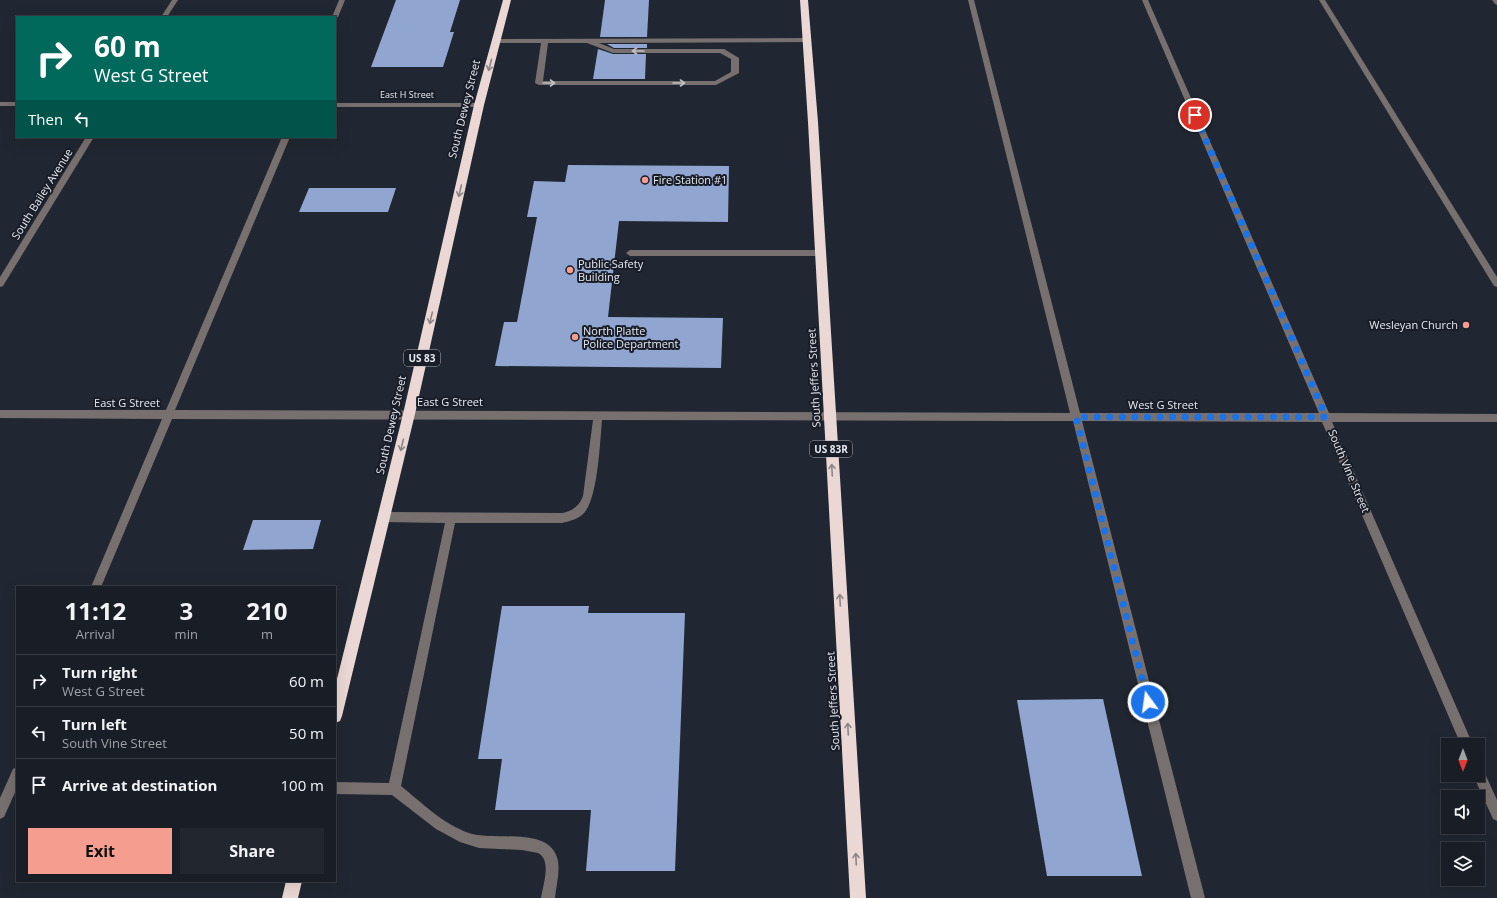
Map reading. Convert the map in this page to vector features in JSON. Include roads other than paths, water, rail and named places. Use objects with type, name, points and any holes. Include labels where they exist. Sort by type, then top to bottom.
[{"type":"highway","name":"South Dewey Street","points":[[336,712],[409,414],[480,105],[508,0]]},
{"type":"highway","name":"South Jeffers Street","points":[[804,0],[813,122],[858,898]]},
{"type":"highway","points":[[290,898],[294,882]]},
{"type":"street","points":[[165,16],[175,0]]},
{"type":"street","points":[[335,16],[342,0]]},
{"type":"street","points":[[971,0],[1198,898]]},
{"type":"street","name":"South Vine Street","points":[[1145,0],[1464,738]]},
{"type":"street","points":[[1322,0],[1497,284]]},
{"type":"street","points":[[497,41],[806,40]]},
{"type":"street","points":[[545,41],[539,83],[716,83],[735,74],[735,58],[721,52],[613,52],[589,41]]},
{"type":"street","points":[[0,104],[16,104]]},
{"type":"street","name":"East H Street","points":[[336,105],[480,105]]},
{"type":"street","name":"South Bailey Avenue","points":[[0,284],[89,138]]},
{"type":"street","points":[[96,586],[170,415],[286,138]]},
{"type":"street","points":[[630,253],[820,253]]},
{"type":"street","name":"East G Street","points":[[0,414],[829,416]]},
{"type":"street","points":[[384,517],[562,518],[572,516],[580,511],[586,504],[598,415]]},
{"type":"street","name":"West G Street","points":[[829,416],[1497,418]]},
{"type":"street","points":[[394,789],[451,518]]},
{"type":"street","points":[[0,813],[16,775]]},
{"type":"street","points":[[1483,782],[1497,815]]},
{"type":"street","points":[[336,788],[394,789],[447,829],[471,840],[498,844],[530,844],[539,846],[547,851],[551,858],[548,898]]},
{"type":"place","name":"Fire Station #1","points":[[645,180]]},
{"type":"place","name":"Public Safety Building","points":[[570,270]]},
{"type":"place","name":"Wesleyan Church","points":[[1466,325]]},
{"type":"place","name":"North Platte Police Department","points":[[575,337]]}]
